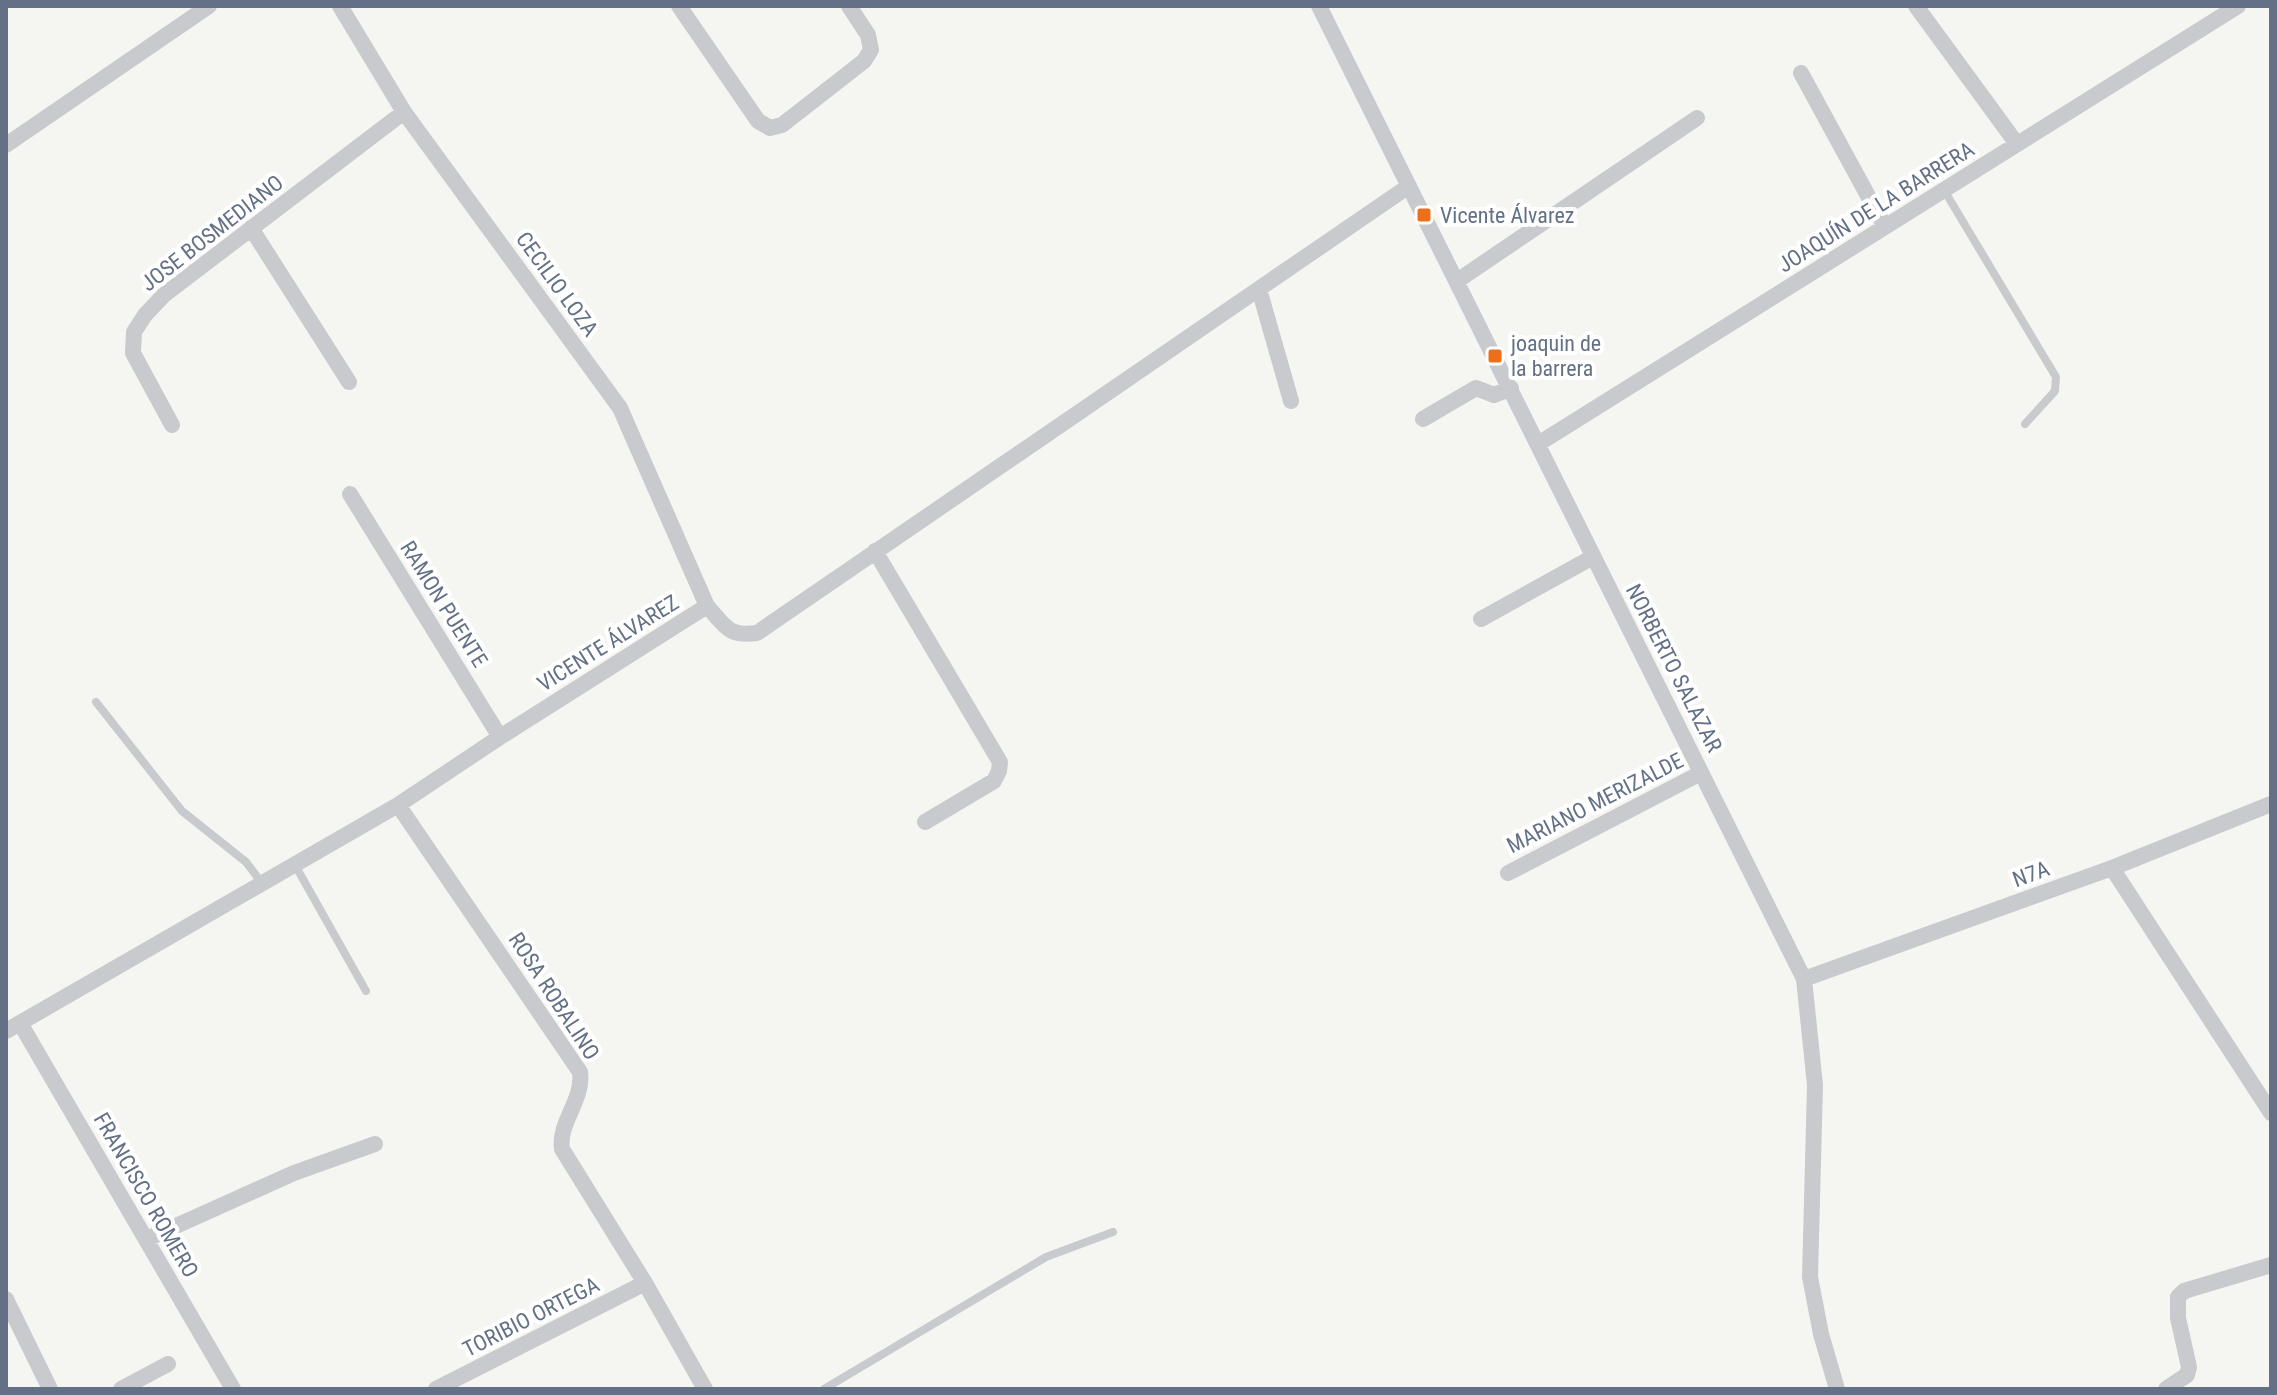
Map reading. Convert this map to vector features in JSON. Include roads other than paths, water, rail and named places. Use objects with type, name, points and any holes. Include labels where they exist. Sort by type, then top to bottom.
[{"type":"street","points":[[6,145],[209,6]]},
{"type":"street","name":"CECILIO LOZA","points":[[340,6],[404,112],[620,408],[707,606]]},
{"type":"street","points":[[679,6],[758,121],[770,128],[782,125],[864,61],[871,50],[868,35],[849,6]]},
{"type":"street","name":"NORBERTO SALAZAR","points":[[1319,6],[1804,979],[1815,1085],[1810,1277],[1821,1334],[1837,1389]]},
{"type":"street","points":[[1916,6],[2017,144]]},
{"type":"street","name":"JOAQUÍN DE LA BARRERA","points":[[1538,444],[2238,6]]},
{"type":"street","points":[[1801,73],[1885,227]]},
{"type":"street","name":"JOSE BOSMEDIANO","points":[[172,425],[133,353],[134,332],[145,315],[164,295],[404,112]]},
{"type":"street","points":[[1457,281],[1697,118]]},
{"type":"street","name":"VICENTE ÁLVAREZ","points":[[13,1027],[398,805],[707,606],[730,632],[741,635],[757,633],[1409,186]]},
{"type":"street","points":[[251,228],[349,382]]},
{"type":"street","points":[[1259,289],[1291,401]]},
{"type":"street","points":[[1423,419],[1476,388],[1494,395],[1511,388]]},
{"type":"street","name":"RAMON PUENTE","points":[[350,494],[500,737]]},
{"type":"street","points":[[875,551],[1000,762],[994,781],[925,822]]},
{"type":"street","points":[[1481,619],[1593,557]]},
{"type":"street","name":"MARIANO MERIZALDE","points":[[1508,873],[1701,773]]},
{"type":"street","name":"N7A","points":[[1804,979],[2112,868],[2271,804]]},
{"type":"street","name":"ROSA ROBALINO","points":[[398,805],[580,1072],[582,1083],[563,1133],[562,1149],[645,1283],[705,1389]]},
{"type":"street","points":[[2112,868],[2271,1113]]},
{"type":"street","name":"FRANCISCO ROMERO","points":[[13,1027],[147,1239],[233,1389]]},
{"type":"street","points":[[147,1239],[294,1173],[375,1144]]},
{"type":"street","points":[[2166,1389],[2187,1375],[2189,1367],[2178,1318],[2178,1297],[2184,1291],[2271,1265]]},
{"type":"street","name":"TORIBIO ORTEGA","points":[[444,1387],[645,1283]]},
{"type":"street","points":[[6,1299],[50,1389]]},
{"type":"street","points":[[121,1389],[168,1364]]},
{"type":"lane","points":[[1944,190],[2056,377],[2055,391],[2025,424]]},
{"type":"lane","points":[[96,702],[182,811],[246,862],[262,883]]},
{"type":"lane","points":[[295,864],[366,991]]},
{"type":"lane","points":[[824,1389],[1046,1257],[1113,1232]]},
{"type":"place","name":"Vicente Álvarez","points":[[1424,215]]},
{"type":"place","name":"joaquin de la barrera","points":[[1495,356]]}]
